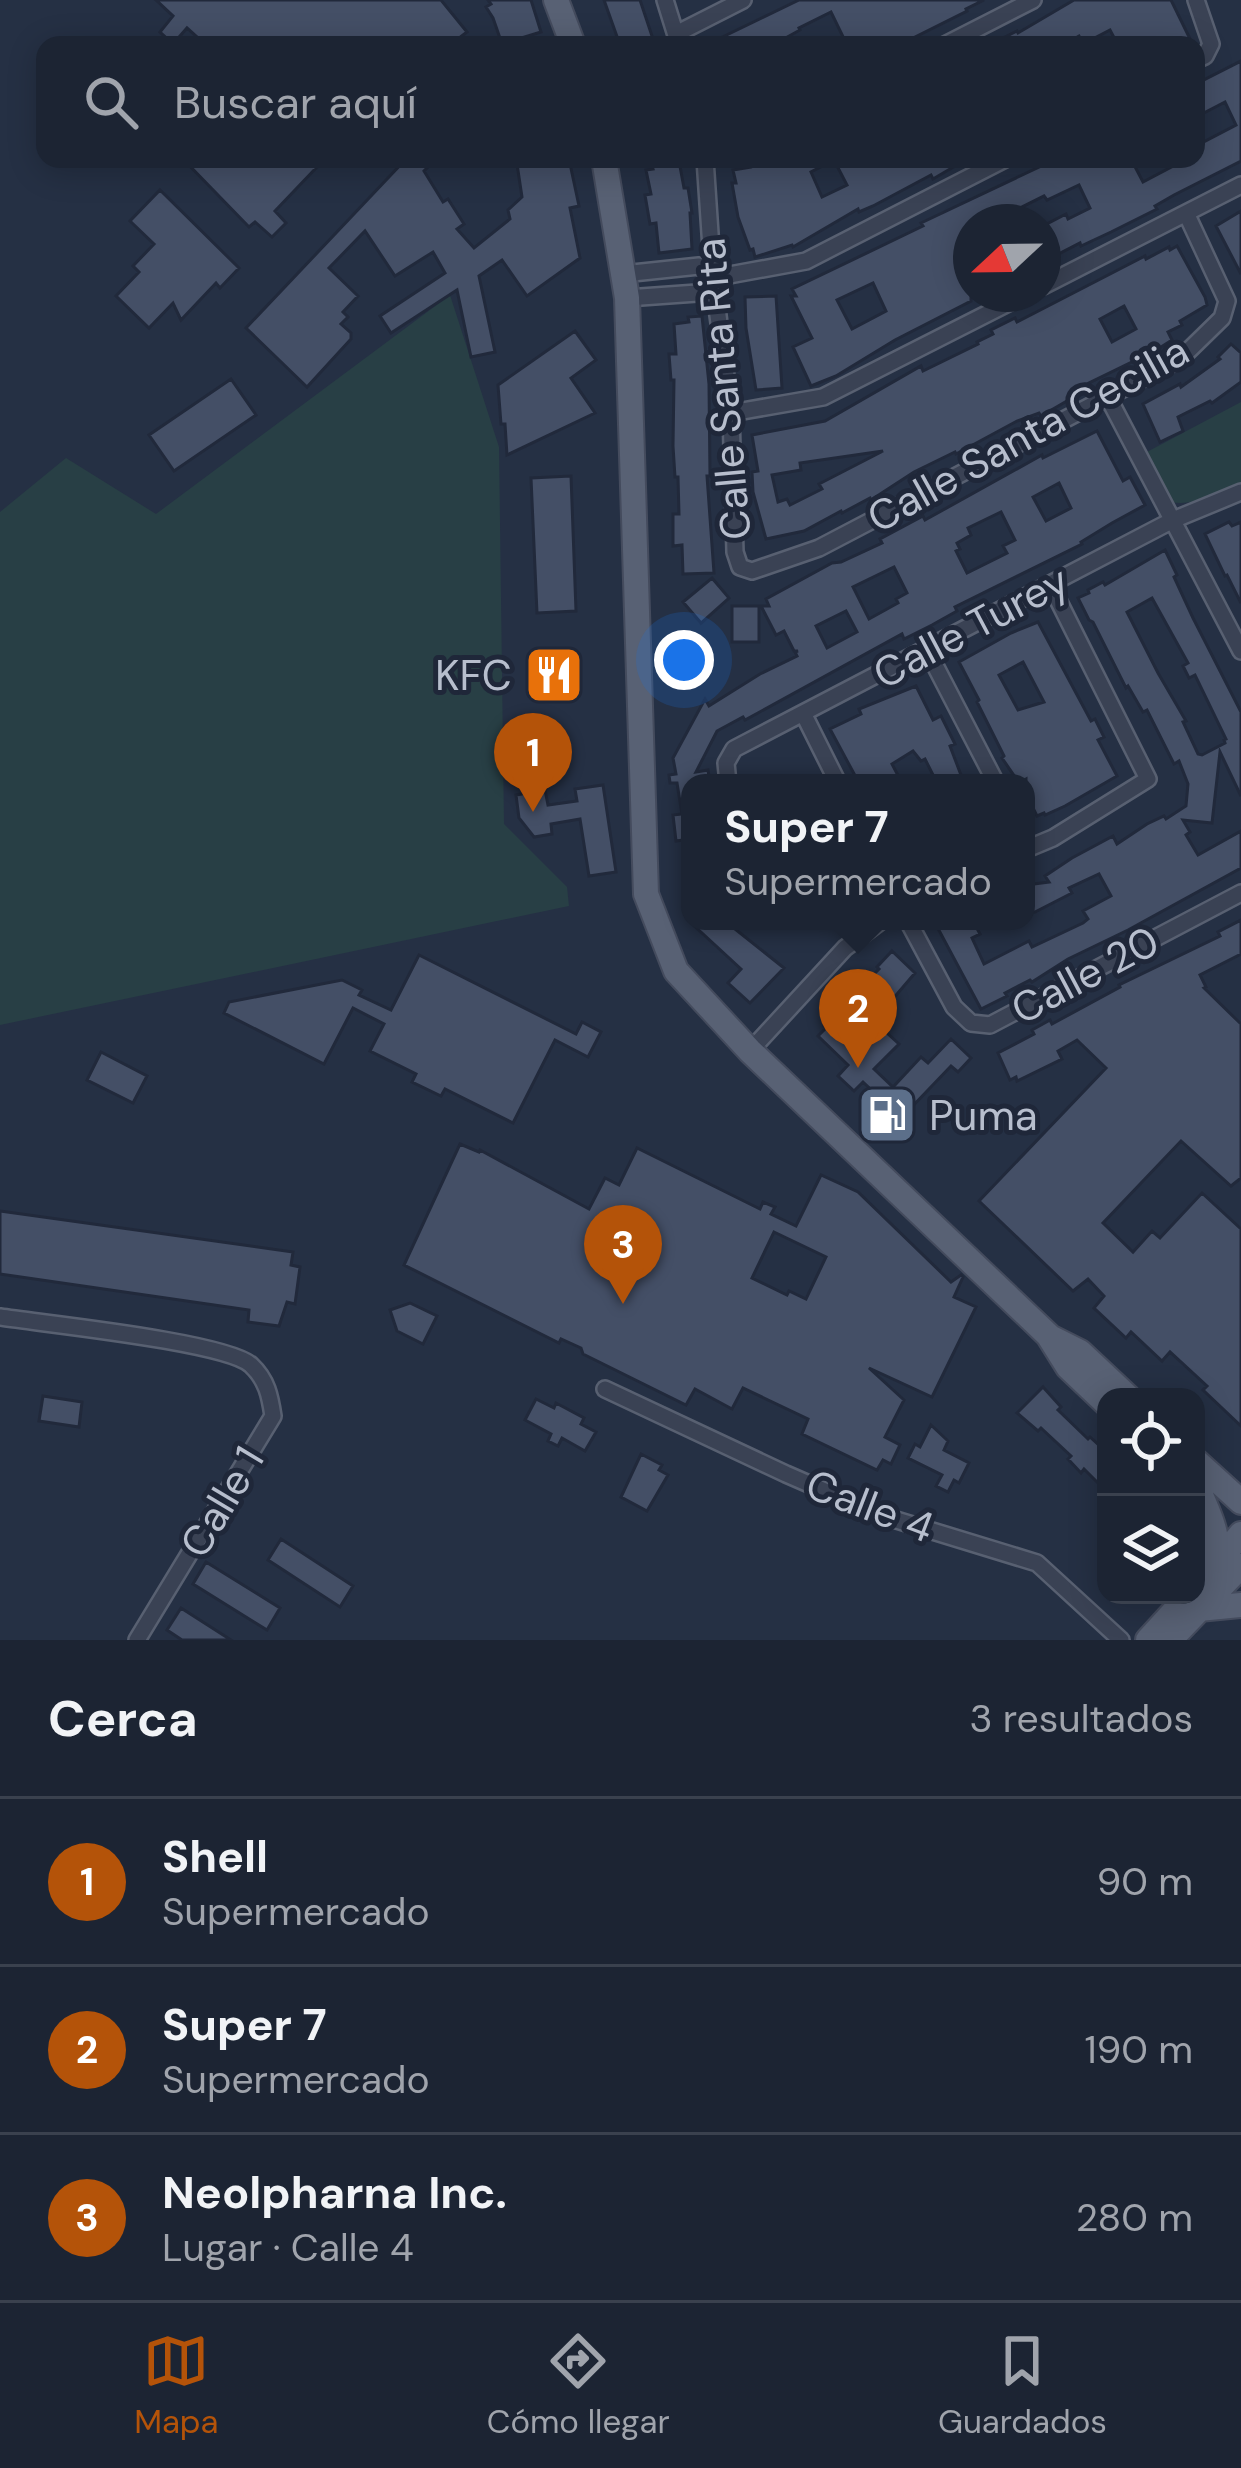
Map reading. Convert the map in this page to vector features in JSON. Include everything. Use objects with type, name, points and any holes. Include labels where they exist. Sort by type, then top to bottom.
[{"type":"main road","points":[[556,0],[570,36]]},
{"type":"main road","points":[[605,168],[625,286],[646,895],[676,971],[750,1051],[1048,1336],[1068,1366],[1097,1394]]},
{"type":"main road","points":[[1048,1336],[1080,1352],[1118,1388]]},
{"type":"main road","points":[[1205,1479],[1241,1486]]},
{"type":"main road","points":[[1205,1481],[1241,1502]]},
{"type":"main road","points":[[1205,1485],[1240,1536],[1205,1583]]},
{"type":"main road","points":[[1205,1494],[1218,1536],[1217,1553],[1205,1578]]},
{"type":"main road","points":[[1205,1587],[1241,1566]]},
{"type":"main road","points":[[1205,1593],[1241,1605]]},
{"type":"main road","points":[[1148,1640],[1185,1604]]},
{"type":"main road","points":[[1170,1640],[1191,1604]]},
{"type":"street","points":[[665,0],[677,36]]},
{"type":"street","points":[[683,36],[743,0]]},
{"type":"street","points":[[963,36],[1033,0]]},
{"type":"street","points":[[1196,0],[1210,44],[1205,56]]},
{"type":"street","name":"Calle Santa Rita","points":[[706,168],[713,278],[731,413],[735,552],[740,567],[752,571],[788,559]]},
{"type":"street","points":[[625,286],[697,292],[713,278],[806,261],[987,168]]},
{"type":"street","points":[[1061,277],[1241,185]]},
{"type":"street","name":"Calle Santa Cecilia","points":[[788,559],[819,548],[1180,359],[1222,318],[1227,301],[1186,213]]},
{"type":"street","points":[[625,286],[699,266],[713,278]]},
{"type":"street","points":[[731,413],[823,397],[991,312]]},
{"type":"street","points":[[1109,399],[1241,651]]},
{"type":"street","name":"Calle Turey","points":[[727,774],[726,763],[734,749],[1174,520],[1241,492]]},
{"type":"street","points":[[1035,846],[1148,779],[1050,584]]},
{"type":"street","points":[[927,650],[990,774]]},
{"type":"street","points":[[803,715],[833,774]]},
{"type":"street","name":"Calle 20","points":[[913,930],[954,1007],[971,1023],[990,1025],[1241,893]]},
{"type":"street","points":[[750,1051],[845,948],[869,930]]},
{"type":"street","name":"Calle 1","points":[[0,1317],[203,1346],[249,1362],[268,1387],[274,1416],[137,1640]]},
{"type":"street","name":"Calle 4","points":[[605,1389],[880,1515],[1037,1562],[1121,1640]]},
{"type":"green space","points":[[450,295],[499,447],[504,824],[567,887],[569,906],[0,1025],[0,512],[66,458],[156,514]]},
{"type":"green space","points":[[1241,402],[1241,482],[1198,500],[1172,502],[1145,453]]},
{"type":"building","points":[[156,0],[441,0],[467,32],[462,36],[196,36],[187,28],[180,36],[164,36],[160,32],[173,16]]},
{"type":"building","points":[[488,0],[531,0],[541,32],[499,36],[486,7],[491,4]]},
{"type":"building","points":[[604,0],[640,0],[652,36],[617,36]]},
{"type":"building","points":[[799,0],[984,0],[917,36],[843,36],[831,12],[789,36],[725,36]]},
{"type":"building","points":[[1074,0],[1171,0],[1189,36],[1113,36],[1110,30],[1098,36],[1007,36]]},
{"type":"building","points":[[1241,61],[1241,161],[1174,195],[1157,209],[1061,253],[1061,217],[1066,214],[1068,219],[1090,208],[1079,185],[1028,204],[961,204],[1037,168],[1136,168],[1143,182],[1169,168],[1205,168],[1205,141],[1236,125],[1225,102],[1205,112],[1205,79]]},
{"type":"building","points":[[192,168],[316,168],[275,211],[286,223],[272,237],[255,222],[249,227]]},
{"type":"building","points":[[397,168],[427,168],[424,171],[443,202],[448,199],[464,224],[457,229],[474,248],[510,219],[508,210],[522,197],[518,168],[571,168],[579,206],[570,208],[580,258],[527,296],[502,260],[479,276],[495,352],[471,357],[457,290],[391,333],[380,316],[445,273],[433,252],[395,276],[365,231],[329,268],[358,296],[343,312],[348,317],[341,324],[351,339],[307,387],[246,328]]},
{"type":"building","points":[[680,168],[692,213],[692,249],[659,253],[656,223],[650,224],[645,195],[651,194],[646,170]]},
{"type":"building","points":[[819,168],[811,172],[822,197],[847,185],[838,168],[952,168],[858,209],[793,247],[755,257],[738,217],[733,170]]},
{"type":"building","points":[[160,190],[239,268],[220,288],[216,283],[181,320],[173,303],[149,328],[116,296],[139,272],[133,266],[154,244],[130,221]]},
{"type":"building","points":[[953,208],[953,310],[811,386],[793,347],[812,338],[792,289],[923,226],[921,223]],"holes":[[[873,283],[886,311],[852,329],[837,300]]]},
{"type":"building","points":[[1241,211],[1241,274],[1216,226]]},
{"type":"building","points":[[1177,246],[1207,305],[1180,321],[1182,325],[1168,332],[1172,340],[1148,358],[1089,383],[1091,387],[1041,416],[1017,421],[914,472],[871,500],[804,531],[766,539],[753,492],[752,472],[758,471],[752,435],[825,421],[921,366],[923,371],[978,344],[993,334],[991,330],[1015,318],[1017,322],[1036,312],[1061,312],[1061,299]],"holes":[[[1124,306],[1136,329],[1112,342],[1100,319]],[[883,451],[819,484],[822,489],[790,505],[787,499],[778,502],[772,475],[801,470],[800,463]]]},
{"type":"building","points":[[776,296],[782,388],[756,390],[745,297]]},
{"type":"building","points":[[702,316],[709,384],[707,476],[714,573],[683,574],[682,545],[673,546],[673,514],[679,514],[669,354],[676,354],[674,324]]},
{"type":"building","points":[[575,331],[596,360],[571,378],[595,413],[507,455],[498,385]]},
{"type":"building","points":[[1231,344],[1241,353],[1241,382],[1212,403],[1178,417],[1183,431],[1160,442],[1143,404],[1181,387],[1220,359]]},
{"type":"building","points":[[231,379],[256,415],[174,471],[149,435]]},
{"type":"building","points":[[1097,431],[1123,481],[1130,477],[1145,505],[1082,544],[955,607],[957,611],[932,625],[904,639],[902,634],[717,731],[696,772],[708,770],[709,774],[681,774],[681,808],[677,783],[670,783],[669,775],[676,774],[673,758],[705,699],[709,706],[797,656],[784,631],[776,635],[761,606],[769,606],[766,599],[832,563],[882,543],[880,539],[923,516],[925,520],[1042,455]],"holes":[[[1059,483],[1071,508],[1046,521],[1033,497]],[[1001,512],[1015,540],[1003,546],[1007,553],[967,573],[957,543],[971,535],[968,528]],[[894,567],[907,593],[869,619],[853,587]],[[846,611],[857,632],[827,648],[816,626]]]},
{"type":"building","points":[[571,476],[576,611],[537,613],[531,478]]},
{"type":"building","points":[[1229,522],[1232,526],[1241,522],[1241,603],[1205,534]]},
{"type":"building","points":[[1165,550],[1241,712],[1241,796],[1220,752],[1212,823],[1183,820],[1190,832],[1186,835],[1198,855],[1241,831],[1241,868],[981,1009],[939,930],[978,930],[980,934],[972,938],[984,964],[1029,941],[1032,947],[1083,923],[1088,919],[1083,911],[1111,896],[1099,874],[1035,912],[1035,884],[1049,882],[1045,876],[1113,836],[1117,844],[1186,806],[1188,784],[1179,761],[1174,764],[1147,710],[1143,712],[1126,688],[1078,598]],"holes":[[[1152,598],[1188,663],[1183,666],[1189,678],[1195,675],[1226,739],[1202,755],[1127,612]]]},
{"type":"building","points":[[712,578],[729,598],[701,623],[683,602]]},
{"type":"building","points":[[732,606],[759,606],[759,642],[732,642]]},
{"type":"building","points":[[1038,622],[1091,721],[1095,719],[1104,737],[1098,740],[1117,776],[1037,816],[1035,774],[1013,774],[1002,758],[959,662]],"holes":[[[1023,662],[1044,702],[1018,710],[999,675]]]},
{"type":"building","name":"KFC","points":[[577,660],[577,689],[555,693],[555,689],[532,689],[531,661]]},
{"type":"building","points":[[916,686],[933,720],[941,716],[955,744],[950,746],[961,774],[932,774],[925,759],[921,761],[913,751],[892,764],[897,774],[854,774],[830,729],[861,714],[859,709]]},
{"type":"building","points":[[603,785],[616,872],[589,876],[580,819],[551,824],[552,834],[534,837],[519,818],[516,795],[545,790],[548,805],[577,801],[575,789]]},
{"type":"building","points":[[681,814],[681,840],[676,841],[673,815]]},
{"type":"building","points":[[1241,920],[1241,954],[1200,975],[1204,988],[1241,1024],[1241,1178],[1231,1186],[1181,1141],[1103,1223],[1133,1252],[1152,1231],[1160,1238],[1202,1193],[1241,1229],[1241,1426],[1170,1352],[1162,1361],[1131,1332],[1126,1338],[1094,1308],[1104,1296],[1088,1279],[1073,1291],[979,1201],[1106,1068],[1077,1040],[1058,1051],[1062,1059],[1017,1081],[1016,1077],[1010,1080],[998,1053],[1050,1020],[1052,1024],[1220,936],[1218,932]]},
{"type":"building","points":[[699,930],[736,930],[784,968],[750,1003],[728,983],[741,969]]},
{"type":"building","points":[[892,951],[915,973],[874,1021],[899,1044],[874,1069],[893,1087],[921,1057],[928,1063],[951,1039],[971,1058],[958,1072],[951,1066],[884,1136],[864,1116],[881,1099],[863,1082],[854,1091],[838,1076],[848,1065],[818,1036]]},
{"type":"building","points":[[419,955],[576,1034],[582,1022],[601,1032],[588,1057],[555,1040],[513,1123],[445,1089],[441,1096],[412,1082],[416,1074],[370,1051],[384,1024],[353,1008],[324,1064],[224,1013],[229,1002],[342,980],[362,990],[359,995],[391,1010]]},
{"type":"building","points":[[101,1052],[147,1076],[133,1103],[87,1080]]},
{"type":"building","points":[[460,1144],[480,1150],[589,1209],[605,1178],[619,1185],[637,1148],[760,1209],[763,1202],[775,1207],[771,1214],[796,1226],[821,1175],[858,1192],[951,1282],[961,1275],[954,1297],[976,1307],[932,1397],[869,1368],[904,1400],[885,1437],[900,1445],[891,1464],[883,1460],[877,1470],[802,1434],[808,1419],[743,1388],[732,1409],[695,1389],[686,1405],[583,1354],[581,1348],[561,1339],[559,1343],[404,1265]],"holes":[[[774,1232],[826,1257],[806,1299],[752,1278]]]},
{"type":"building","points":[[0,1211],[293,1252],[291,1265],[300,1267],[295,1304],[287,1302],[279,1326],[248,1322],[249,1310],[0,1274]]},
{"type":"building","points":[[410,1303],[437,1316],[423,1344],[397,1331],[390,1310]]},
{"type":"building","points":[[1043,1387],[1061,1407],[1058,1410],[1097,1443],[1097,1482],[1084,1469],[1081,1473],[1068,1459],[1071,1456],[1041,1428],[1038,1431],[1017,1413]]},
{"type":"building","points":[[43,1396],[82,1402],[79,1427],[39,1421]]},
{"type":"building","points":[[536,1399],[554,1408],[556,1403],[584,1418],[581,1424],[596,1432],[585,1451],[562,1438],[558,1446],[548,1441],[551,1434],[525,1420]]},
{"type":"building","points":[[931,1425],[948,1441],[944,1450],[969,1463],[959,1483],[954,1480],[948,1492],[936,1486],[942,1475],[908,1458]]},
{"type":"building","points":[[641,1454],[662,1465],[659,1470],[668,1475],[647,1511],[621,1497]]},
{"type":"building","points":[[281,1539],[353,1586],[340,1607],[268,1560]]},
{"type":"building","points":[[206,1562],[280,1608],[267,1630],[193,1584]]},
{"type":"building","points":[[181,1608],[231,1640],[182,1640],[167,1630]]},
{"type":"place","name":"KFC","points":[[554,675]]},
{"type":"place","name":"Shell","points":[[533,812]]},
{"type":"place","name":"Super 7","points":[[858,1068]]},
{"type":"place","name":"Puma","points":[[887,1115]]},
{"type":"place","name":"Neolpharna Inc.","points":[[623,1304]]}]
